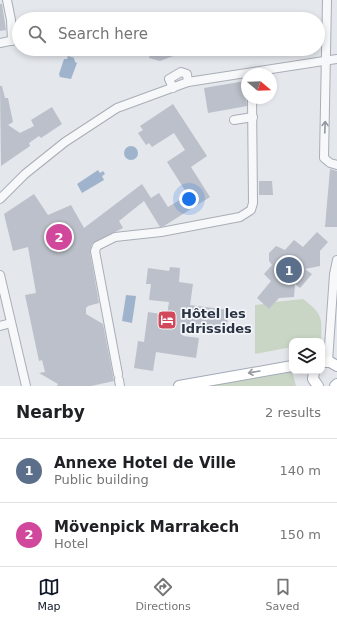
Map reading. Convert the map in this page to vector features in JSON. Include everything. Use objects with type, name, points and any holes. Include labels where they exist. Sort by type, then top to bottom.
[{"type":"main road","points":[[179,386],[289,367]]},
{"type":"main road","points":[[314,374],[313,379],[318,386]]},
{"type":"street","points":[[7,0],[12,24]]},
{"type":"street","points":[[327,0],[324,160],[333,164]]},
{"type":"street","points":[[0,43],[12,41]]},
{"type":"street","points":[[277,68],[337,59]]},
{"type":"street","points":[[173,88],[169,83],[169,79],[171,76],[181,72],[186,74],[188,82]]},
{"type":"street","points":[[0,199],[39,162],[90,124],[116,108],[188,82],[241,74]]},
{"type":"street","points":[[119,380],[103,296],[96,250],[97,246],[115,237],[171,230],[240,217],[247,214],[253,203],[252,104]]},
{"type":"street","points":[[234,120],[253,116]]},
{"type":"street","points":[[331,362],[335,294],[334,274],[337,260]]},
{"type":"street","points":[[0,274],[26,386]]},
{"type":"street","points":[[0,326],[11,323]]},
{"type":"green space","points":[[303,299],[318,313],[320,317],[321,338],[289,338],[289,348],[255,354],[255,305],[264,304],[269,309],[275,302]]},
{"type":"green space","points":[[289,371],[289,374],[293,374],[296,386],[187,386]]},
{"type":"water","points":[[68,56],[74,58],[75,62],[77,63],[71,79],[60,77],[59,74],[64,59],[67,59]]},
{"type":"water","points":[[131,146],[136,148],[138,153],[136,158],[131,160],[126,158],[124,153],[126,148]]},
{"type":"water","points":[[98,170],[100,173],[103,171],[105,174],[102,176],[104,180],[82,193],[77,184]]},
{"type":"water","points":[[126,295],[136,296],[132,323],[122,321]]},
{"type":"building","points":[[0,4],[2,4],[6,30],[0,31]]},
{"type":"building","points":[[150,56],[173,56],[160,61],[149,58]]},
{"type":"building","points":[[241,82],[241,104],[247,104],[247,106],[208,113],[204,88]]},
{"type":"building","points":[[0,86],[2,86],[5,98],[8,98],[13,122],[8,125],[20,133],[34,126],[31,120],[52,107],[62,124],[41,138],[39,136],[29,143],[30,146],[1,166]]},
{"type":"building","points":[[173,104],[207,156],[191,167],[210,197],[164,226],[160,227],[144,201],[119,221],[123,228],[92,244],[90,252],[99,303],[88,306],[86,308],[86,314],[103,324],[114,381],[91,386],[57,386],[58,384],[39,373],[45,372],[42,360],[39,361],[25,295],[36,293],[28,247],[13,251],[4,214],[34,194],[48,215],[71,205],[84,228],[142,184],[151,198],[159,193],[168,207],[188,195],[167,162],[185,150],[174,133],[152,147],[149,143],[146,145],[138,133],[143,130],[140,126]]},
{"type":"building","points":[[330,169],[337,171],[337,227],[325,227]]},
{"type":"building","points":[[259,181],[272,181],[273,195],[259,195]]},
{"type":"building","points":[[317,232],[328,242],[320,251],[320,266],[305,269],[312,274],[300,288],[295,284],[294,297],[279,298],[269,309],[257,298],[271,281],[264,274],[272,265],[269,261],[269,253],[276,246],[285,250],[294,240],[303,247]]},
{"type":"building","name":"Hôtel les Idrissides","points":[[170,267],[180,268],[179,282],[193,284],[190,305],[229,310],[226,332],[184,326],[183,336],[199,338],[196,358],[156,352],[153,371],[134,368],[138,341],[144,342],[148,312],[167,315],[169,302],[149,300],[151,284],[146,284],[148,268],[169,271]]},
{"type":"place","name":"Mövenpick Marrakech","points":[[59,237]]},
{"type":"place","name":"Annexe Hotel de Ville","points":[[289,270]]},
{"type":"place","name":"Hôtel les Idrissides","points":[[167,320]]}]
